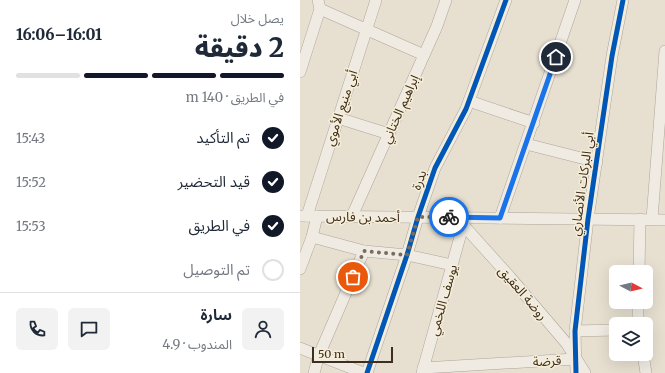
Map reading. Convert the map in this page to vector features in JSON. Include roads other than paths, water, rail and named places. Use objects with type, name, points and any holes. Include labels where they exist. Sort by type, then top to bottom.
[{"type":"street","name":"أبي منيع الأموي","points":[[300,269],[312,237],[308,216],[376,0]]},
{"type":"street","name":"إبراهيم الختاني","points":[[352,216],[424,55],[446,0]]},
{"type":"street","name":"بدرة","points":[[367,373],[435,168],[469,101],[506,0]]},
{"type":"street","points":[[500,218],[534,123],[575,0]]},
{"type":"street","name":"أبي البركات الأنصاري","points":[[576,373],[575,331],[588,219],[612,56],[623,0]]},
{"type":"street","points":[[300,72],[319,4],[366,30],[424,55]]},
{"type":"street","points":[[652,219],[665,51]]},
{"type":"street","points":[[469,101],[534,123]]},
{"type":"street","points":[[338,118],[389,134]]},
{"type":"street","points":[[526,144],[597,162]]},
{"type":"street","name":"أحمد بن فارس","points":[[308,216],[665,220]]},
{"type":"street","name":"روضة العقيق","points":[[456,218],[510,277],[567,344],[585,373]]},
{"type":"street","points":[[639,265],[640,219]]},
{"type":"street","name":"يوسف اللخمي","points":[[423,370],[463,226]]},
{"type":"street","points":[[312,237],[364,251],[407,255],[452,265]]},
{"type":"street","points":[[314,373],[319,355],[364,251]]},
{"type":"street","points":[[575,331],[609,330]]},
{"type":"street","points":[[300,348],[364,373]]},
{"type":"street","name":"قرضة","points":[[423,370],[575,359]]},
{"type":"street","points":[[644,361],[646,373]]}]
